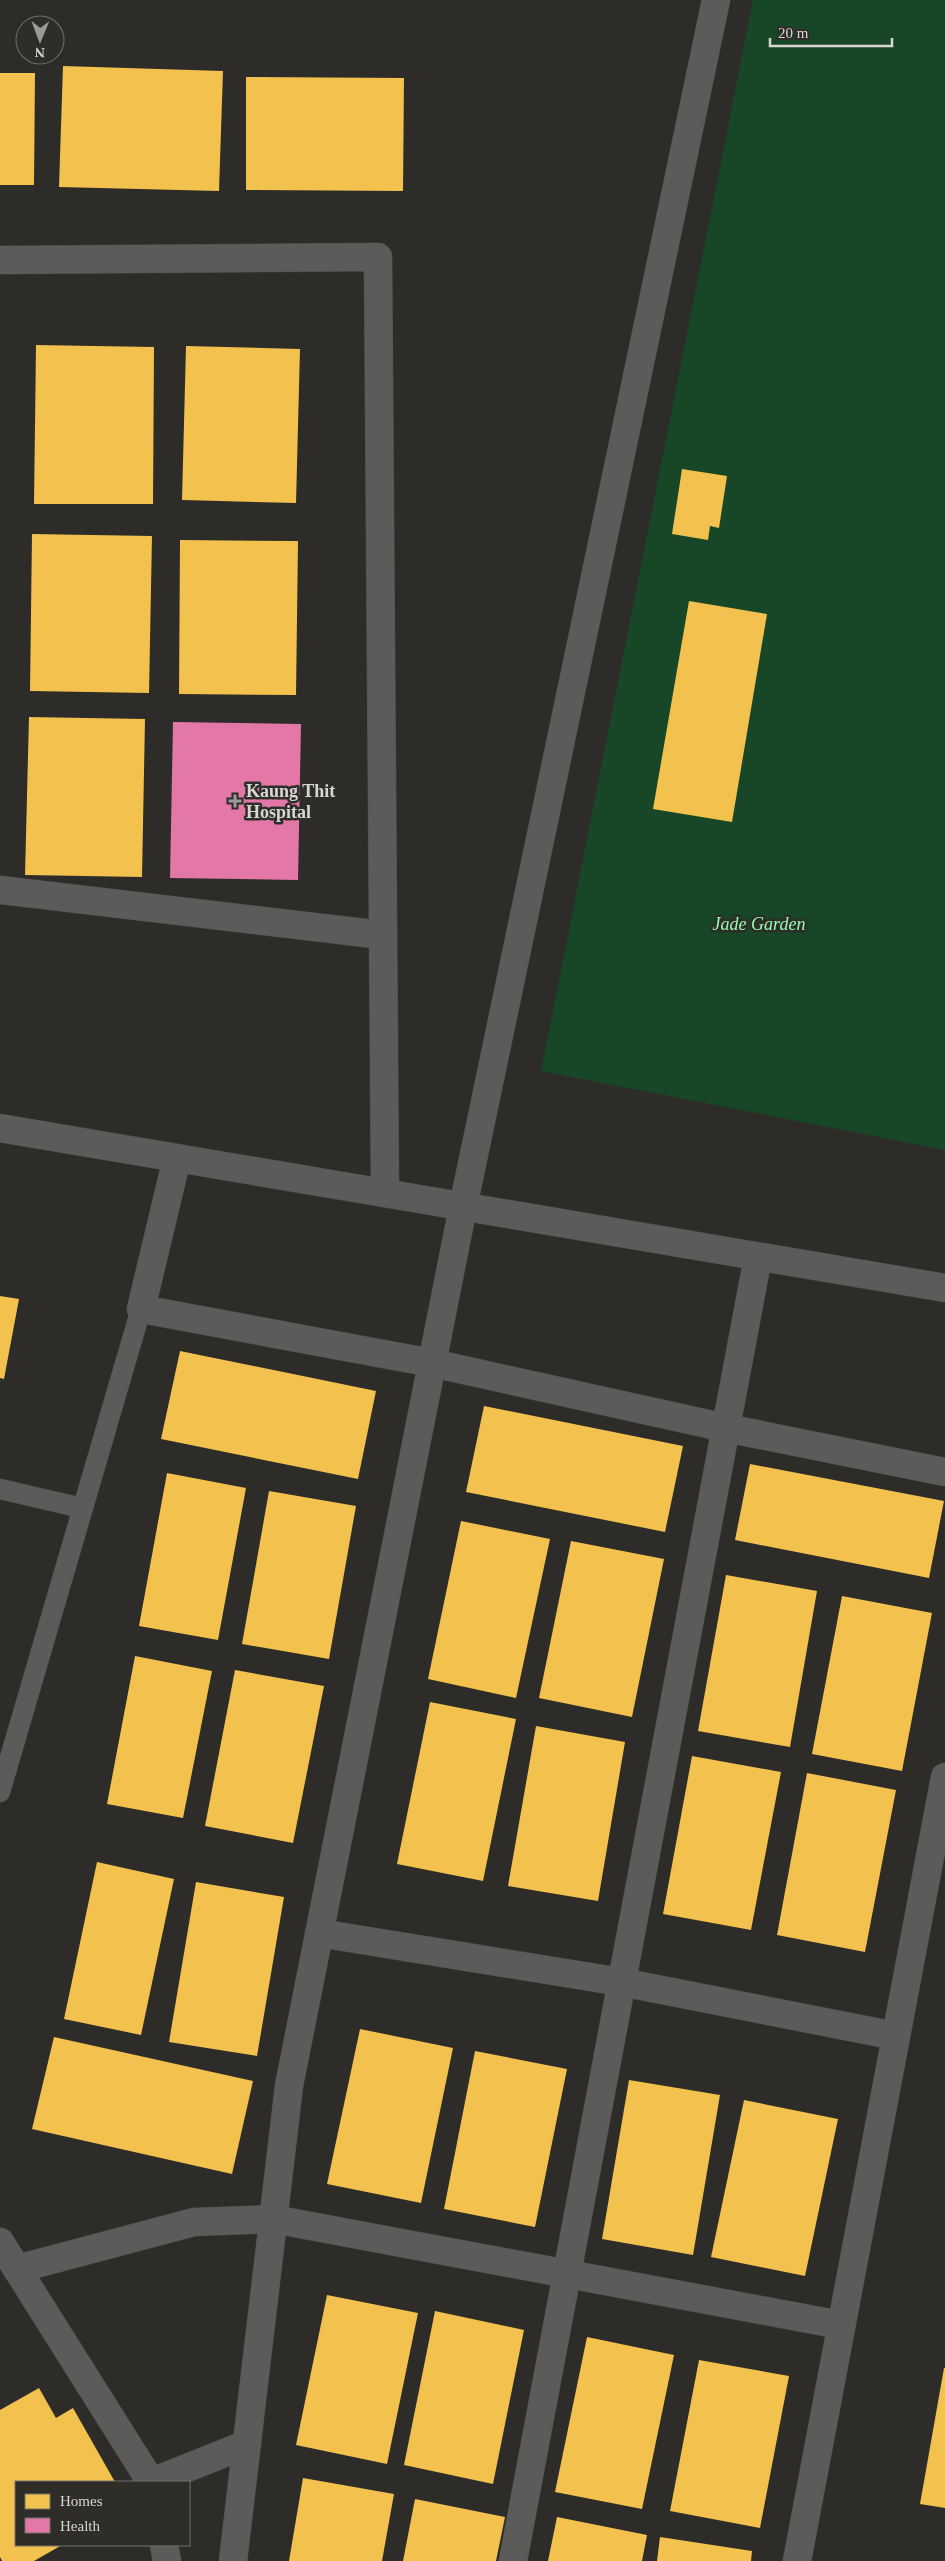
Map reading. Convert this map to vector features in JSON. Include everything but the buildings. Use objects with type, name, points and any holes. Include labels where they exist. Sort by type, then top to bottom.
[{"type":"street","points":[[233,2561],[289,2086],[463,1206],[716,0]]},
{"type":"street","points":[[0,260],[378,257],[385,1193]]},
{"type":"street","points":[[0,890],[382,935]]},
{"type":"street","points":[[0,1128],[945,1288]]},
{"type":"street","points":[[177,1158],[141,1309],[432,1363],[726,1428],[945,1472]]},
{"type":"street","points":[[513,2561],[758,1256]]},
{"type":"street","points":[[797,2561],[945,1777]]},
{"type":"street","points":[[319,1933],[621,1982],[896,2036]]},
{"type":"street","points":[[17,2269],[194,2222],[273,2219],[841,2325]]},
{"type":"street","points":[[0,2242],[150,2481]]},
{"type":"street","points":[[154,2481],[247,2444]]},
{"type":"street","points":[[164,2546],[167,2561]]},
{"type":"lane","points":[[0,1792],[141,1309]]},
{"type":"lane","points":[[0,1489],[82,1508]]},
{"type":"green space","name":"Jade Garden","points":[[753,0],[945,0],[945,1150],[541,1071]]},
{"type":"place","name":"Kaung Thit Hospital","points":[[235,801]]}]
